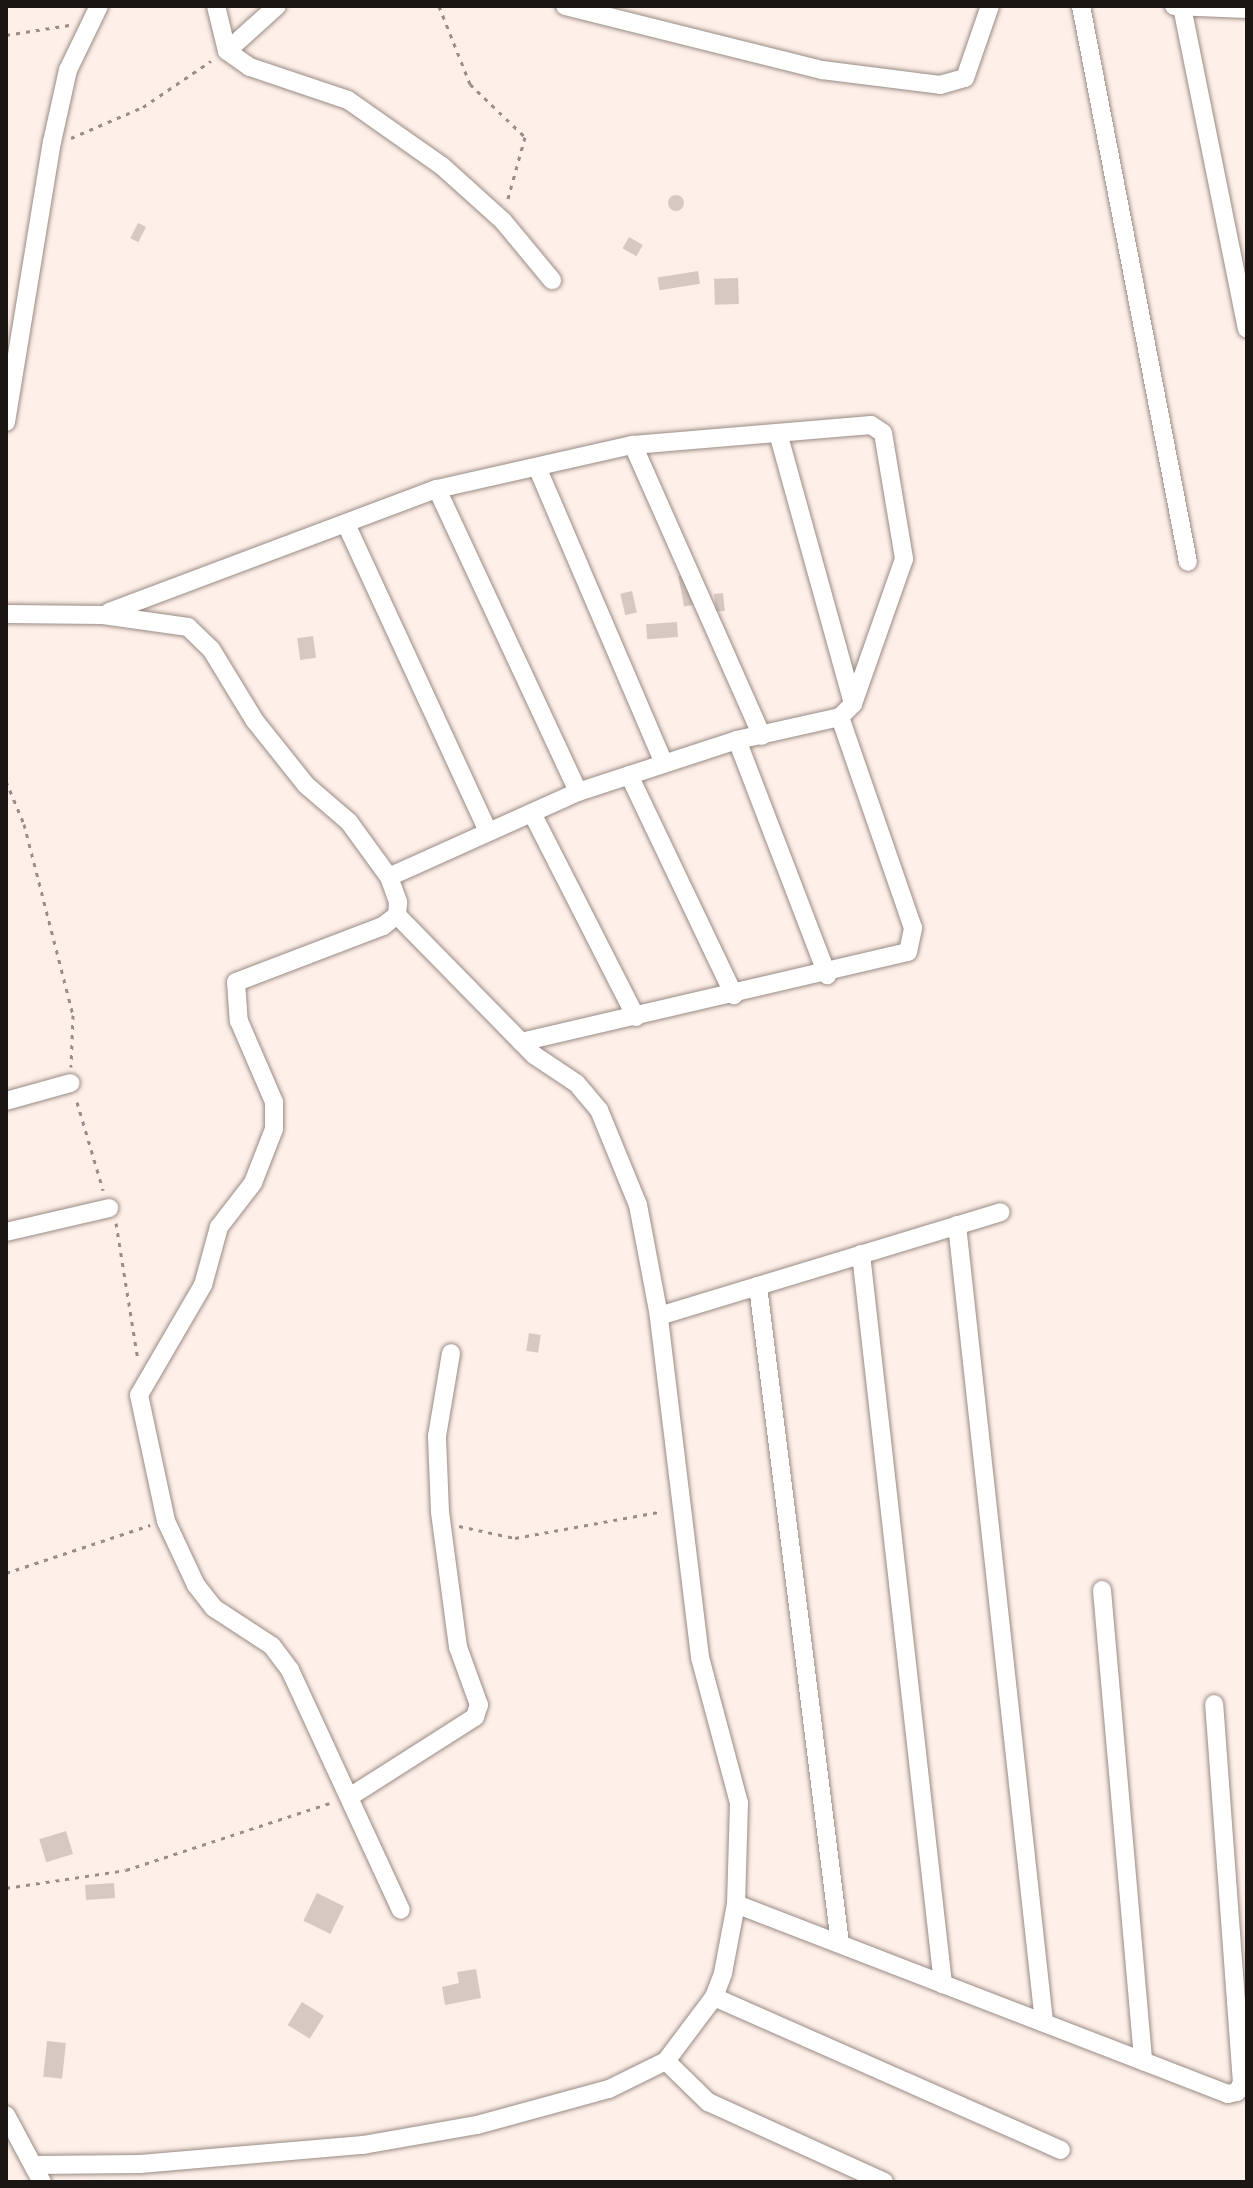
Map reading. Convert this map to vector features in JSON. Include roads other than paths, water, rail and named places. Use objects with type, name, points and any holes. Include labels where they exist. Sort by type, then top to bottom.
[{"type":"street","points":[[6,422],[52,142],[68,70],[99,6]]},
{"type":"street","points":[[216,6],[227,51],[250,67],[348,100],[442,166],[503,221],[552,280]]},
{"type":"street","points":[[227,51],[277,6]]},
{"type":"street","points":[[565,6],[822,70],[940,85],[965,78],[990,6]]},
{"type":"street","points":[[1081,6],[1188,562]]},
{"type":"street","points":[[1174,6],[1247,9]]},
{"type":"street","points":[[1182,7],[1247,329]]},
{"type":"street","points":[[103,615],[437,489],[633,445],[871,425],[883,433],[906,543],[847,710]]},
{"type":"street","points":[[521,1042],[898,959],[913,941],[847,710],[778,433]]},
{"type":"street","points":[[633,445],[762,736]]},
{"type":"street","points":[[537,467],[664,763]]},
{"type":"street","points":[[437,489],[578,792]]},
{"type":"street","points":[[346,524],[488,832]]},
{"type":"street","points":[[6,614],[103,615],[188,627],[211,649],[255,721],[306,785],[349,822],[389,877],[397,915],[521,1042],[576,1083],[599,1110],[638,1205],[659,1316],[678,1507],[700,1657],[739,1803],[736,1904],[714,1997],[666,2061],[609,2089],[477,2125],[363,2145],[140,2164],[33,2165]]},
{"type":"street","points":[[389,877],[578,792],[737,740],[762,736],[847,710]]},
{"type":"street","points":[[737,740],[827,975]]},
{"type":"street","points":[[629,775],[734,995]]},
{"type":"street","points":[[532,813],[636,1017]]},
{"type":"street","points":[[397,915],[362,935],[236,982],[239,1021],[274,1102],[274,1129],[253,1183],[219,1227],[197,1297],[139,1395],[166,1521],[196,1585],[214,1608],[272,1646],[290,1670],[351,1796],[401,1910]]},
{"type":"street","points":[[6,1101],[71,1083]]},
{"type":"street","points":[[6,1232],[109,1208]]},
{"type":"street","points":[[659,1316],[1001,1212]]},
{"type":"street","points":[[957,1225],[1044,2022]]},
{"type":"street","points":[[861,1254],[943,1984]]},
{"type":"street","points":[[758,1286],[840,1943]]},
{"type":"street","points":[[351,1796],[475,1717],[479,1705],[458,1647],[440,1512],[437,1436],[451,1353]]},
{"type":"street","points":[[1102,1590],[1143,2061]]},
{"type":"street","points":[[736,1904],[1228,2094],[1242,2083],[1214,1704]]},
{"type":"street","points":[[714,1997],[1061,2150]]},
{"type":"street","points":[[666,2061],[708,2102],[884,2182]]},
{"type":"street","points":[[6,2115],[42,2182]]}]
